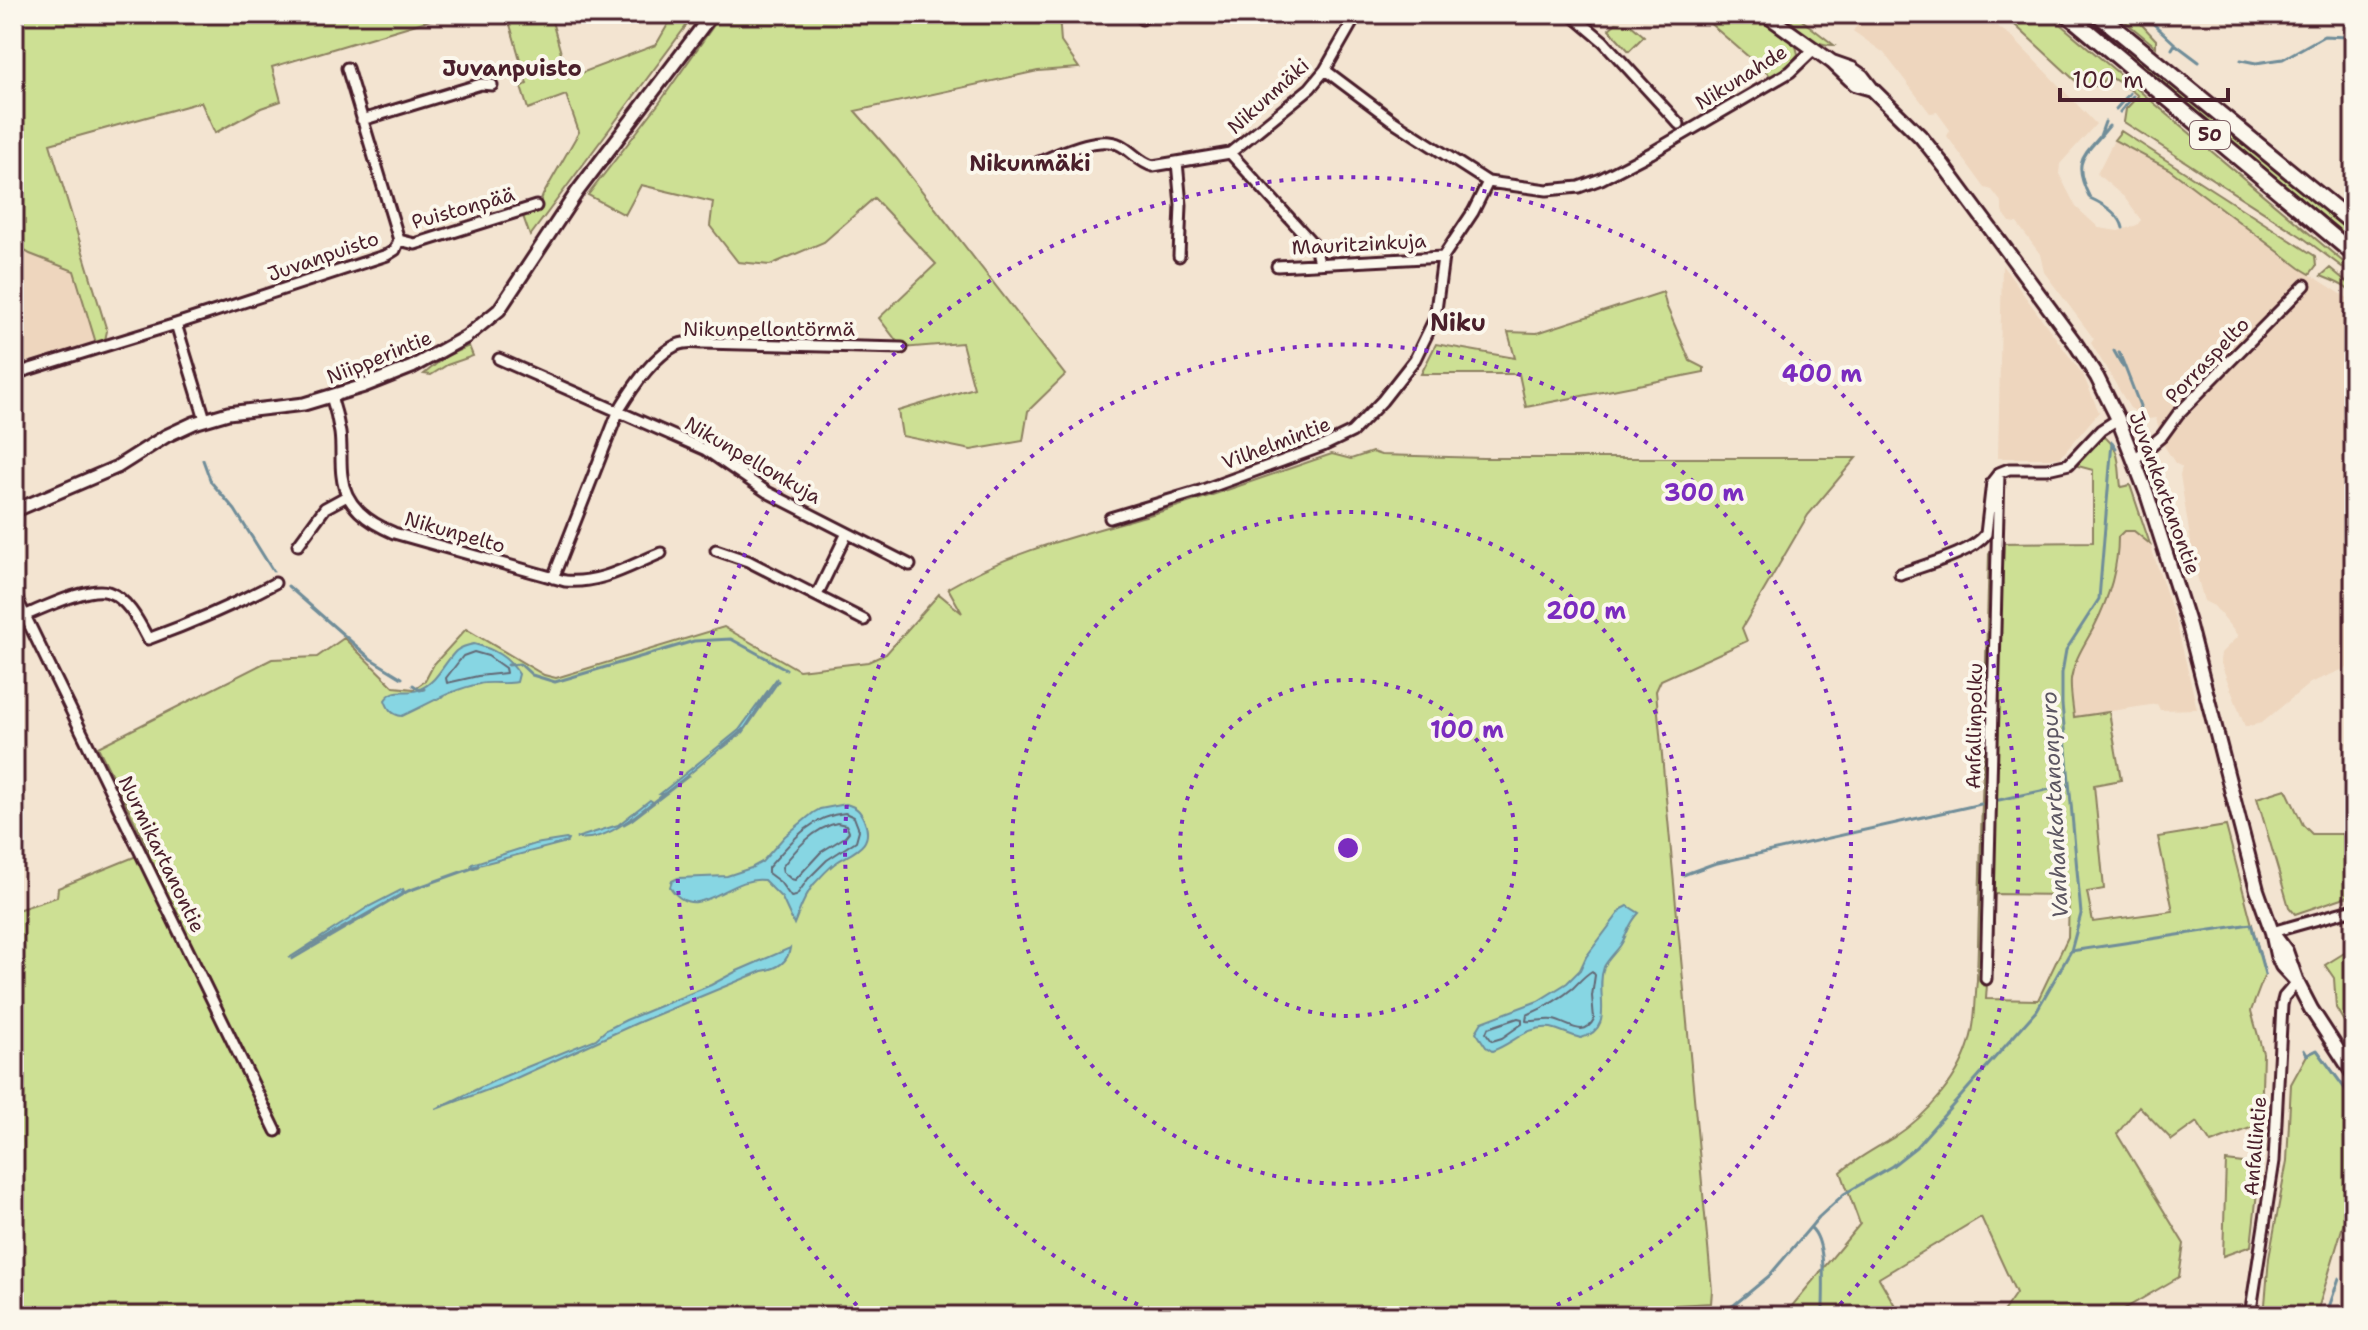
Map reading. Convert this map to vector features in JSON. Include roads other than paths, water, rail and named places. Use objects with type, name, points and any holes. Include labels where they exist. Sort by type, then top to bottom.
[{"type":"highway","name":"50","points":[[2067,14],[2354,254]]},
{"type":"highway","name":"50","points":[[2098,14],[2354,224]]},
{"type":"main road","name":"Juvankartanontie","points":[[1765,14],[1832,62],[1862,76],[1921,137],[1972,202],[2097,377],[2135,459],[2189,626],[2257,890],[2272,932],[2286,951],[2297,982],[2328,1037],[2354,1075]]},
{"type":"street","name":"Niipperintie","points":[[14,511],[103,474],[166,436],[205,419],[228,413],[304,404],[331,396],[389,377],[466,337],[499,310],[577,192],[712,14]]},
{"type":"street","name":"Nikunmäki","points":[[1039,162],[1071,149],[1111,142],[1153,166],[1230,153],[1310,88],[1325,70],[1357,14]]},
{"type":"street","points":[[1571,14],[1603,41],[1682,129]]},
{"type":"street","name":"Nikunahde","points":[[1488,182],[1547,190],[1579,187],[1601,179],[1682,129],[1790,72],[1814,49]]},
{"type":"street","name":"Juvanpuisto","points":[[14,374],[176,324],[395,250],[399,240],[347,68]]},
{"type":"street","points":[[1325,70],[1393,121],[1488,182]]},
{"type":"street","points":[[362,120],[481,84],[492,85]]},
{"type":"street","points":[[1230,153],[1315,246],[1319,263]]},
{"type":"street","points":[[1177,162],[1181,205],[1179,256]]},
{"type":"street","name":"Vilhelmintie","points":[[1110,518],[1200,491],[1323,446],[1352,432],[1382,401],[1415,359],[1435,318],[1443,257],[1473,212],[1488,182]]},
{"type":"street","name":"Puistonpää","points":[[399,240],[415,244],[536,206]]},
{"type":"street","name":"Mauritzinkuja","points":[[1277,266],[1443,257]]},
{"type":"street","name":"Porraspelto","points":[[2135,459],[2162,436],[2178,414],[2305,285]]},
{"type":"street","points":[[176,324],[205,419]]},
{"type":"street","name":"Nikunpellontörmä","points":[[553,578],[619,410],[631,390],[673,347],[683,343],[902,348]]},
{"type":"street","name":"Nikunpellonkuja","points":[[499,359],[720,457],[767,492],[910,565]]},
{"type":"street","points":[[298,545],[325,508],[347,496],[341,476],[340,435],[331,396]]},
{"type":"street","points":[[1900,574],[1969,548],[1982,540],[1986,534],[1992,482],[1999,473],[2009,469],[2047,469],[2069,464],[2101,430],[2118,419]]},
{"type":"street","name":"Anfallinpolku","points":[[1986,979],[1999,473]]},
{"type":"street","name":"Nikunpelto","points":[[347,496],[365,519],[386,530],[553,578],[580,582],[594,580],[661,553]]},
{"type":"street","points":[[817,595],[847,533]]},
{"type":"street","points":[[716,550],[748,561],[864,620]]},
{"type":"street","points":[[14,620],[87,593],[107,591],[117,596],[130,610],[148,639],[245,600],[275,583]]},
{"type":"street","name":"Nurmikartanontie","points":[[14,593],[276,1131]]},
{"type":"street","points":[[2272,932],[2354,909]]},
{"type":"street","name":"Anfallintie","points":[[2250,1316],[2274,1161],[2282,1005],[2284,997],[2297,982]]},
{"type":"water","points":[[474,644],[505,658],[519,674],[517,682],[469,686],[402,716],[389,709],[385,700],[389,696],[426,686],[456,651]]},
{"type":"water","points":[[777,678],[745,728],[665,794],[660,794],[739,730]]},
{"type":"water","points":[[650,800],[653,802],[607,833],[576,838],[618,825]]},
{"type":"water","points":[[846,804],[857,809],[862,817],[867,829],[865,841],[814,884],[794,924],[782,898],[764,880],[751,881],[714,897],[691,902],[680,898],[670,887],[672,881],[678,878],[727,876],[751,868],[762,862],[785,836],[813,813]]},
{"type":"water","points":[[566,839],[567,842],[471,867],[472,864],[535,844]]},
{"type":"water","points":[[403,889],[401,894],[289,958],[368,907]]},
{"type":"water","points":[[1628,906],[1639,913],[1604,967],[1601,1018],[1592,1033],[1581,1038],[1542,1028],[1527,1032],[1492,1051],[1486,1047],[1476,1032],[1482,1022],[1538,1001],[1567,983],[1580,970],[1586,957],[1622,909]]},
{"type":"water","points":[[790,948],[787,958],[777,967],[637,1023],[501,1085],[436,1109],[500,1078],[596,1039],[626,1020]]},
{"type":"waterway","name":"Vanhankartanonpuro","points":[[2143,14],[2175,44],[2172,49]]},
{"type":"waterway","points":[[2241,60],[2256,63],[2283,59],[2324,36],[2348,37],[2354,34]]},
{"type":"waterway","points":[[2175,44],[2199,62]]},
{"type":"waterway","name":"Vanhankartanonpuro","points":[[2116,109],[2130,93]]},
{"type":"waterway","name":"Vanhankartanonpuro","points":[[2120,112],[2133,96]]},
{"type":"waterway","name":"Vanhankartanonpuro","points":[[2100,136],[2105,122]]},
{"type":"waterway","name":"Vanhankartanonpuro","points":[[2109,126],[2087,152],[2081,175],[2090,198],[2115,214],[2123,228]]},
{"type":"waterway","name":"Vanhankartanonpuro","points":[[2114,351],[2123,367]]},
{"type":"waterway","name":"Vanhankartanonpuro","points":[[2119,352],[2140,406],[2138,415]]},
{"type":"waterway","name":"Vanhankartanonpuro","points":[[1710,1316],[1734,1305],[1769,1276],[1819,1217],[1844,1194],[1892,1166],[1916,1147],[2037,1010],[2071,951],[2081,914],[2062,704],[2062,673],[2066,650],[2099,599],[2112,442],[2116,448]]},
{"type":"waterway","points":[[203,460],[211,482],[235,510],[273,571]]},
{"type":"waterway","points":[[288,586],[371,659],[402,678]]},
{"type":"waterway","points":[[508,665],[520,664],[532,675],[555,682],[694,641],[731,639],[786,669]]},
{"type":"waterway","points":[[722,748],[743,732],[778,681]]},
{"type":"waterway","points":[[413,685],[424,689]]},
{"type":"waterway","points":[[624,824],[688,776]]},
{"type":"waterway","points":[[1999,800],[2069,785]]},
{"type":"waterway","points":[[1683,875],[1713,864],[1981,804]]},
{"type":"waterway","points":[[292,959],[408,891],[478,866]]},
{"type":"waterway","points":[[2071,951],[2251,924],[2265,974]]},
{"type":"waterway","points":[[2304,1050],[2307,1055],[2317,1050],[2354,1101]]},
{"type":"waterway","points":[[1811,1228],[1820,1244],[1823,1310],[1827,1316]]},
{"type":"waterway","points":[[2326,1316],[2339,1278]]},
{"type":"district","name":"Juvanpuisto","points":[[512,68]]},
{"type":"district","name":"Nikunmäki","points":[[1030,163]]},
{"type":"district","name":"Niku","points":[[1458,323]]}]
